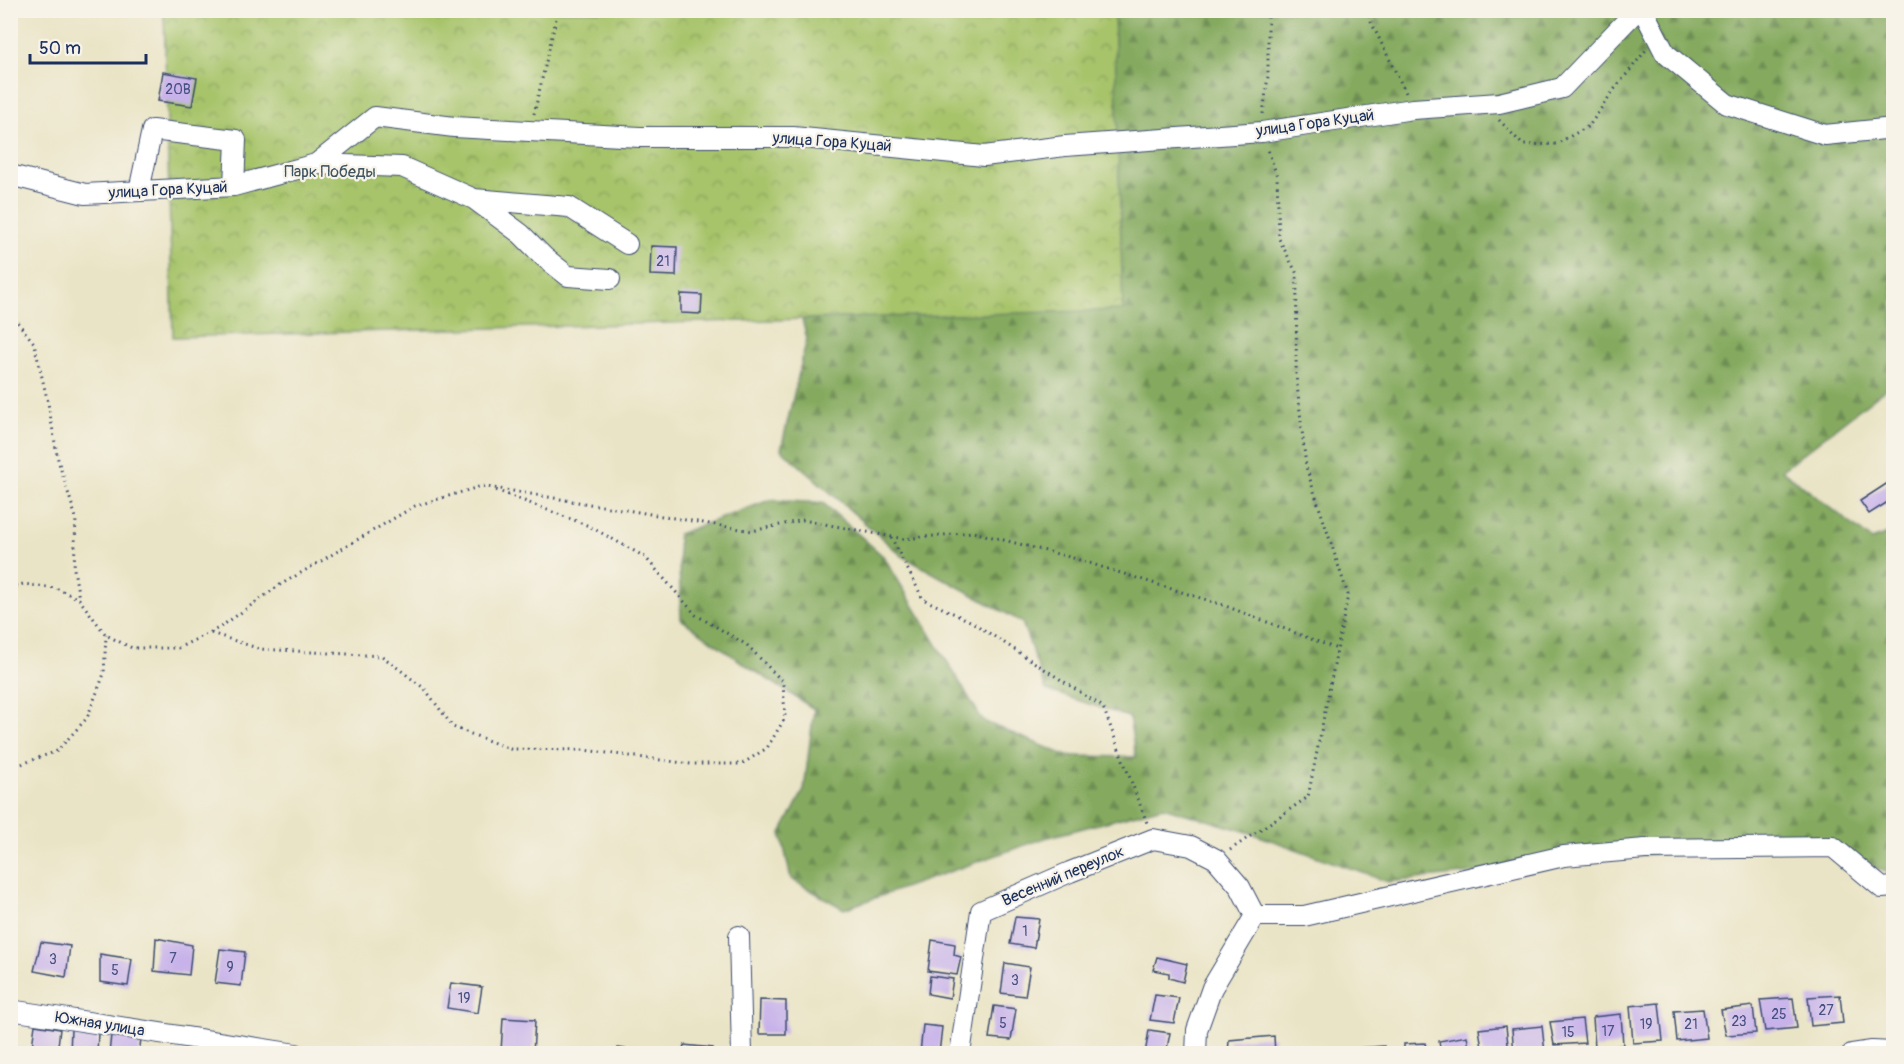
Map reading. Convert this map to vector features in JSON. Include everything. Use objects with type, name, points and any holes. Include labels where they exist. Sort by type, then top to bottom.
[{"type":"street","name":"улица Гора Куцай","points":[[10,175],[85,194],[234,186],[316,164],[375,117],[454,127],[640,137],[793,137],[984,156],[1065,146],[1262,132],[1413,109],[1499,103],[1562,88],[1637,10]]},
{"type":"street","points":[[1643,10],[1665,53],[1727,104],[1825,135],[1893,128]]},
{"type":"street","points":[[139,191],[152,130],[236,140],[234,186]]},
{"type":"street","points":[[316,164],[402,167],[474,200],[520,234],[568,276],[610,279]]},
{"type":"street","points":[[474,200],[568,207],[627,244]]},
{"type":"street","points":[[1153,839],[1191,846],[1216,859],[1240,887],[1255,916]]},
{"type":"street","name":"Весенний переулок","points":[[960,1053],[981,911],[1153,839]]},
{"type":"street","points":[[1255,916],[1304,916],[1564,856],[1645,849],[1833,847],[1882,888],[1893,887]]},
{"type":"street","points":[[1196,1053],[1197,1030],[1212,988],[1255,916]]},
{"type":"street","points":[[739,936],[742,1053]]},
{"type":"street","name":"Южная улица","points":[[10,1010],[296,1053]]},
{"type":"street","points":[[1852,1053],[1893,1052]]},
{"type":"path","points":[[530,130],[558,10]]},
{"type":"path","points":[[1216,859],[1308,797],[1348,595],[1306,467],[1296,375],[1297,274],[1280,239],[1277,176],[1262,132],[1268,76],[1268,10]]},
{"type":"path","points":[[1368,10],[1370,20],[1413,109]]},
{"type":"path","points":[[1485,104],[1523,145],[1556,144],[1589,126],[1613,91],[1657,37]]},
{"type":"path","points":[[10,313],[34,343],[58,460],[76,518],[74,569],[79,599],[106,635],[132,648],[178,648],[219,628],[280,585],[416,506],[482,486],[752,531],[803,520],[904,539],[973,532],[1073,558],[1223,605],[1337,650]]},
{"type":"path","points":[[209,633],[260,649],[382,656],[425,689],[453,727],[510,749],[584,750],[691,764],[742,764],[767,748],[785,718],[783,682],[747,645],[696,615],[645,556],[589,526],[487,487]]},
{"type":"path","points":[[890,536],[923,599],[972,622],[1103,707],[1153,839]]},
{"type":"path","points":[[10,588],[23,584],[56,588],[79,599]]},
{"type":"path","points":[[10,765],[19,765],[57,751],[87,718],[104,674],[106,635]]},
{"type":"green space","name":"Парк Победы","points":[[164,11],[1114,11],[1123,310],[173,337]]},
{"type":"green space","points":[[1114,11],[1893,11],[1893,383],[1782,470],[1872,540],[1893,532],[1893,875],[1802,838],[1388,882],[1251,833],[1163,807],[1045,838],[844,909],[791,879],[781,833],[804,790],[814,709],[744,664],[681,619],[678,534],[770,500],[823,503],[884,557],[983,721],[1067,756],[1136,757],[1129,717],[1046,690],[1022,622],[902,556],[781,449],[807,339],[802,319],[1122,309]]},
{"type":"building","points":[[163,72],[197,78],[192,106],[158,101]]},
{"type":"building","points":[[651,246],[677,247],[676,276],[650,275]]},
{"type":"building","points":[[681,294],[702,295],[701,314],[681,313]]},
{"type":"building","points":[[1894,479],[1894,498],[1869,514],[1860,501]]},
{"type":"building","points":[[1015,917],[1039,919],[1034,948],[1010,944]]},
{"type":"building","points":[[156,938],[192,945],[189,975],[154,971]]},
{"type":"building","points":[[932,940],[955,944],[954,955],[961,957],[957,975],[928,971]]},
{"type":"building","points":[[41,942],[70,946],[66,977],[34,971]]},
{"type":"building","points":[[220,949],[245,952],[241,986],[215,983]]},
{"type":"building","points":[[100,954],[132,959],[128,986],[100,982]]},
{"type":"building","points":[[1157,957],[1187,964],[1183,982],[1169,978],[1169,973],[1153,970]]},
{"type":"building","points":[[1005,963],[1030,967],[1025,996],[1001,993]]},
{"type":"building","points":[[930,976],[953,979],[950,998],[928,994]]},
{"type":"building","points":[[451,983],[482,987],[478,1013],[447,1008]]},
{"type":"building","points":[[1155,995],[1179,998],[1174,1023],[1150,1020]]},
{"type":"building","points":[[1840,995],[1843,1023],[1811,1026],[1808,997]]},
{"type":"building","points":[[1793,998],[1797,1028],[1765,1031],[1760,1000]]},
{"type":"building","points":[[760,1000],[786,1001],[786,1034],[759,1034]]},
{"type":"building","points":[[1659,1003],[1663,1041],[1633,1043],[1630,1006]]},
{"type":"building","points":[[994,1006],[1016,1009],[1011,1040],[989,1038]]},
{"type":"building","points":[[1753,1006],[1756,1033],[1726,1035],[1721,1010]]},
{"type":"building","points":[[1703,1009],[1707,1038],[1677,1041],[1674,1011]]},
{"type":"building","points":[[1621,1014],[1623,1045],[1595,1048],[1593,1017]]},
{"type":"building","points":[[503,1018],[535,1020],[533,1054],[501,1052]]},
{"type":"building","points":[[1582,1019],[1585,1043],[1554,1045],[1550,1022]]},
{"type":"building","points":[[35,1025],[60,1029],[57,1054],[31,1054]]},
{"type":"building","points":[[923,1025],[942,1027],[939,1054],[920,1053]]},
{"type":"building","points":[[1506,1026],[1509,1054],[1483,1054],[1479,1029]]},
{"type":"building","points":[[1542,1026],[1545,1053],[1514,1054],[1512,1029]]},
{"type":"building","points":[[71,1029],[98,1033],[97,1054],[70,1054]]},
{"type":"building","points":[[1149,1030],[1170,1033],[1166,1054],[1145,1054]]},
{"type":"building","points":[[111,1035],[141,1039],[139,1054],[109,1054]]},
{"type":"building","points":[[1274,1036],[1275,1054],[1228,1054],[1229,1040]]},
{"type":"building","points":[[1467,1036],[1470,1054],[1441,1054],[1439,1041]]},
{"type":"building","points":[[1425,1043],[1427,1054],[1404,1054],[1404,1044]]},
{"type":"building","points":[[684,1045],[713,1048],[713,1054],[682,1054]]},
{"type":"building","points":[[1384,1046],[1385,1054],[1356,1054],[1356,1048]]},
{"type":"building","points":[[618,1048],[650,1052],[650,1054],[617,1054]]},
{"type":"building","points":[[183,1050],[201,1052],[201,1054],[182,1054]]},
{"type":"building","points":[[763,1050],[791,1051],[791,1054],[763,1054]]},
{"type":"building","points":[[1344,1050],[1344,1054],[1322,1054],[1322,1052]]}]
